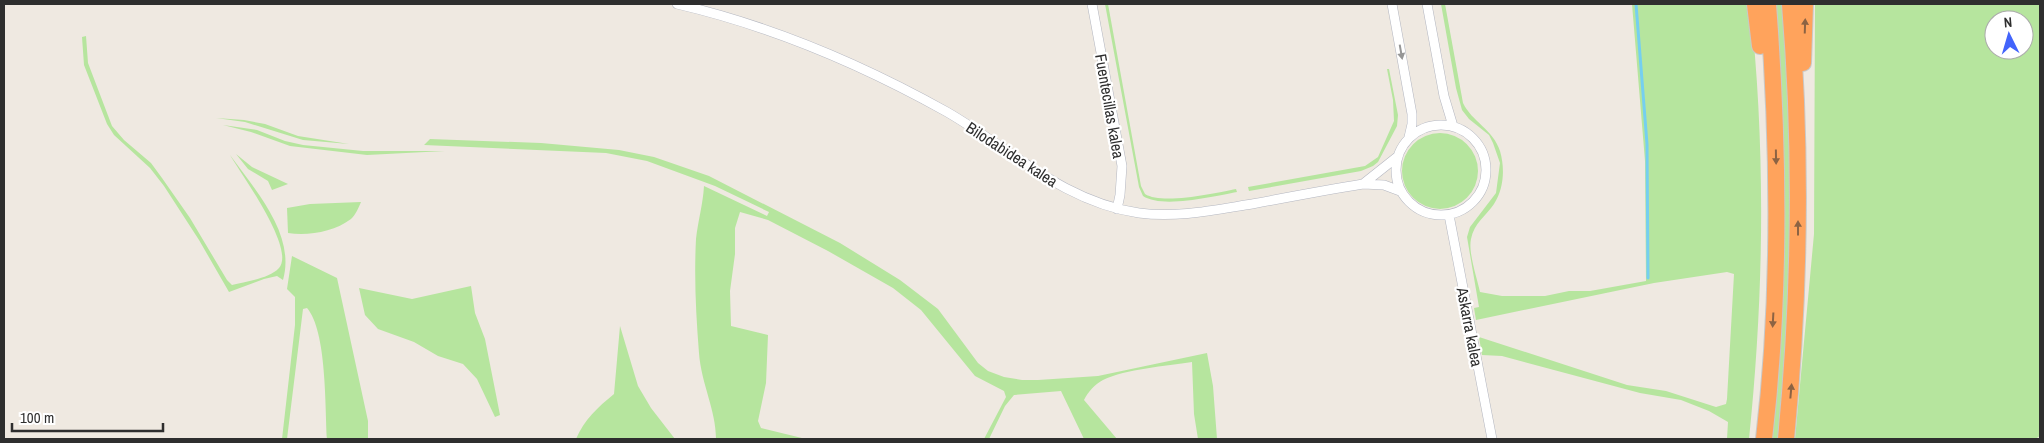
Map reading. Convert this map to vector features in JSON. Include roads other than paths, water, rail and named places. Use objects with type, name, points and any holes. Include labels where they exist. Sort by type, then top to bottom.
[{"type":"highway","points":[[1755,4],[1763,70],[1775,124]]},
{"type":"highway","points":[[1764,439],[1774,305],[1776,175],[1768,4]]},
{"type":"highway","points":[[1790,4],[1796,96],[1798,197]]},
{"type":"highway","points":[[1786,439],[1792,372],[1806,4]]},
{"type":"street","name":"Bilodabidea kalea","points":[[678,4],[768,30],[824,52],[905,90],[955,117],[1057,184],[1092,201],[1117,209],[1148,214],[1185,214],[1363,184],[1384,185],[1400,191]]},
{"type":"street","name":"Fuentecillas kalea","points":[[1092,4],[1122,166],[1117,209]]},
{"type":"street","points":[[1392,4],[1412,114],[1409,137],[1397,157],[1395,174],[1400,191],[1415,208],[1426,213],[1449,215],[1463,209],[1475,200],[1483,187],[1486,172],[1484,157],[1478,144],[1467,133],[1453,126],[1442,124],[1418,130],[1409,137]]},
{"type":"street","points":[[1427,4],[1444,96],[1453,126]]},
{"type":"street","name":"Bilodabidea kalea","points":[[1363,184],[1397,157]]},
{"type":"street","name":"Askarra kalea","points":[[1449,215],[1492,439]]},
{"type":"waterway","points":[[1636,4],[1647,144],[1648,278]]}]
